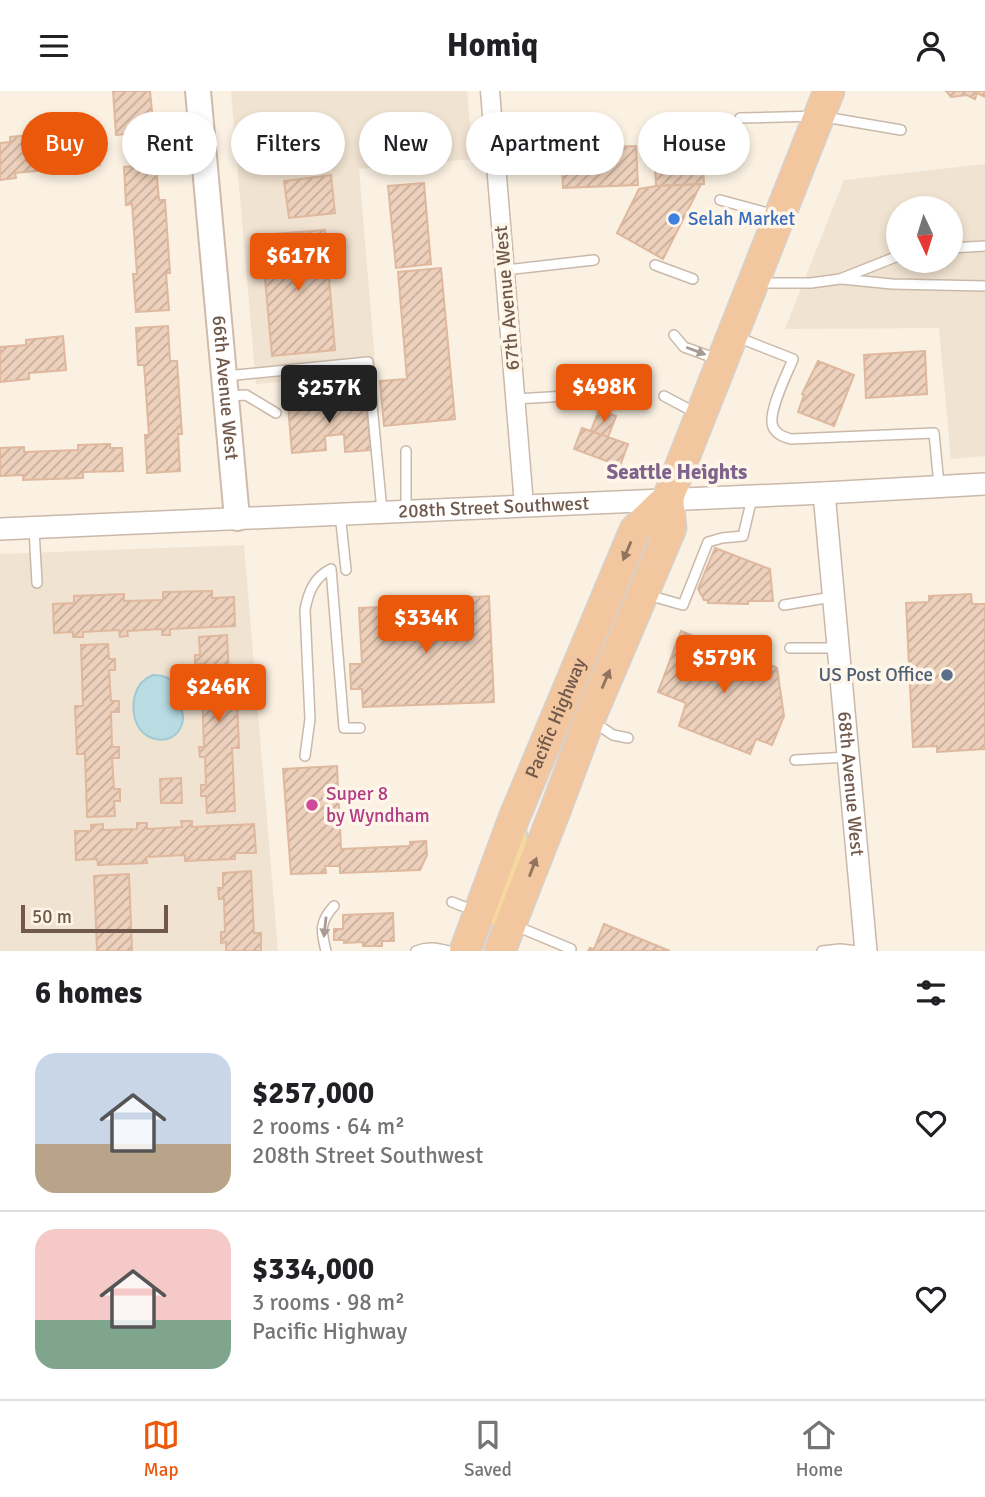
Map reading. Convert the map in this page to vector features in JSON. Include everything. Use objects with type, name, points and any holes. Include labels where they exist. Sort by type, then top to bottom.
[{"type":"highway","name":"Pacific Highway","points":[[465,951],[466,907],[510,829],[635,530],[668,498],[824,103]]},
{"type":"highway","name":"Pacific Highway","points":[[506,937],[589,720],[671,528],[668,498]]},
{"type":"main road","name":"66th Avenue West","points":[[198,91],[237,518]]},
{"type":"main road","points":[[506,937],[502,905],[513,853],[510,829]]},
{"type":"main road","points":[[466,907],[484,924],[478,951]]},
{"type":"street","name":"67th Avenue West","points":[[490,91],[492,112]]},
{"type":"street","name":"67th Avenue West","points":[[497,175],[524,505]]},
{"type":"street","name":"208th Street Southwest","points":[[0,529],[985,484]]},
{"type":"street","name":"68th Avenue West","points":[[824,493],[866,951]]},
{"type":"lane","points":[[750,116],[824,103],[901,130]]},
{"type":"lane","points":[[720,200],[779,216]]},
{"type":"lane","points":[[963,247],[985,246]]},
{"type":"lane","points":[[505,270],[594,260]]},
{"type":"lane","points":[[840,279],[886,261]]},
{"type":"lane","points":[[655,265],[693,279]]},
{"type":"lane","points":[[753,282],[811,283],[840,279],[891,284],[985,286]]},
{"type":"lane","points":[[674,335],[684,347],[727,348],[793,359],[772,413],[773,427],[780,436],[791,439],[934,433],[939,486]]},
{"type":"lane","points":[[225,386],[368,362],[382,511]]},
{"type":"lane","points":[[225,386],[276,413]]},
{"type":"lane","points":[[515,399],[601,394]]},
{"type":"lane","points":[[664,396],[701,415]]},
{"type":"lane","points":[[406,510],[407,451]]},
{"type":"lane","points":[[643,594],[683,605],[708,543],[722,538],[743,536],[752,495]]},
{"type":"lane","points":[[340,513],[346,570]]},
{"type":"lane","points":[[33,527],[37,583]]},
{"type":"lane","points":[[305,757],[310,719],[305,610],[308,595],[316,582],[323,573],[331,569],[344,728],[360,728]]},
{"type":"lane","points":[[784,605],[834,597]]},
{"type":"lane","points":[[790,648],[838,648]]},
{"type":"lane","points":[[589,720],[613,735],[628,737]]},
{"type":"lane","points":[[795,760],[848,757]]},
{"type":"lane","points":[[326,951],[322,934],[325,916],[334,906]]},
{"type":"lane","points":[[506,937],[571,949]]},
{"type":"lane","points":[[416,951],[433,947],[449,951]]},
{"type":"lane","points":[[822,951],[859,951]]},
{"type":"shaded area","points":[[231,91],[467,91],[469,112],[466,112],[466,160],[452,161],[452,112],[359,112],[359,175],[376,374],[256,384],[238,175],[345,175],[345,112],[233,112]]},
{"type":"shaded area","points":[[985,164],[985,456],[951,459],[939,328],[785,329],[844,180]]},
{"type":"shaded area","points":[[244,545],[278,951],[0,951],[0,554]]},
{"type":"water","points":[[153,675],[172,681],[183,715],[176,734],[162,740],[154,739],[140,730],[133,708],[135,694],[141,683]]},
{"type":"building","points":[[113,91],[150,91],[152,112],[122,112],[122,134],[116,135]]},
{"type":"building","points":[[946,91],[985,91],[985,97],[977,93],[975,99],[967,95],[951,97]]},
{"type":"building","points":[[21,136],[21,172],[15,173],[16,178],[0,180],[0,143],[10,142],[10,137]]},
{"type":"building","points":[[624,146],[636,146],[638,185],[563,188],[562,175],[624,175]]},
{"type":"building","points":[[124,175],[157,175],[159,200],[165,200],[170,273],[166,273],[169,310],[136,312],[133,274],[137,274],[132,204],[126,205]]},
{"type":"building","points":[[331,175],[335,213],[289,218],[284,181]]},
{"type":"building","points":[[655,175],[704,175],[704,184],[656,186]]},
{"type":"building","points":[[424,183],[431,264],[396,268],[388,186]]},
{"type":"building","points":[[701,184],[663,259],[617,233],[639,189]]},
{"type":"building","points":[[325,230],[335,350],[272,356],[261,235]]},
{"type":"building","points":[[441,268],[455,419],[384,426],[380,381],[407,379],[398,272]]},
{"type":"building","points":[[168,326],[170,361],[177,361],[182,434],[178,434],[180,471],[147,473],[145,435],[149,435],[144,365],[138,365],[136,328]]},
{"type":"building","points":[[63,336],[66,370],[29,373],[29,379],[0,382],[0,347],[26,345],[26,340]]},
{"type":"building","points":[[925,351],[927,394],[866,398],[864,355]]},
{"type":"building","points":[[818,361],[854,375],[834,426],[798,412],[804,395],[802,394]]},
{"type":"building","points":[[366,399],[371,450],[345,452],[344,434],[325,436],[326,450],[292,453],[288,405]]},
{"type":"building","points":[[599,410],[616,416],[608,437],[591,431]]},
{"type":"building","points":[[582,428],[628,444],[620,466],[574,449]]},
{"type":"building","points":[[110,444],[110,448],[122,448],[123,471],[83,472],[83,478],[23,480],[23,475],[0,476],[0,448],[24,447],[24,452],[78,450],[78,445]]},
{"type":"building","points":[[715,548],[770,569],[773,601],[748,601],[748,604],[708,603],[704,600],[698,589]]},
{"type":"building","points":[[212,591],[212,598],[234,597],[235,626],[170,629],[170,635],[162,635],[162,629],[127,631],[128,636],[120,637],[119,630],[83,632],[83,637],[73,637],[73,632],[54,633],[53,604],[74,603],[74,596],[124,594],[124,601],[163,600],[163,592]]},
{"type":"building","name":"US Post Office","points":[[971,594],[972,604],[985,604],[985,749],[937,752],[937,746],[913,747],[906,603],[929,602],[929,596]]},
{"type":"building","points":[[489,596],[494,702],[363,707],[362,689],[351,689],[350,664],[362,664],[359,608],[455,604],[455,598]]},
{"type":"building","points":[[681,631],[726,650],[724,662],[741,669],[744,660],[760,660],[777,668],[784,716],[772,745],[756,739],[750,754],[679,726],[686,703],[658,692]]},
{"type":"building","points":[[227,635],[230,699],[237,699],[239,748],[232,748],[235,811],[207,813],[206,796],[201,796],[201,785],[206,785],[205,757],[200,757],[199,747],[204,747],[201,664],[195,665],[195,655],[200,655],[199,637]]},
{"type":"building","points":[[108,644],[109,659],[115,659],[115,670],[109,670],[111,701],[119,701],[119,712],[111,712],[112,747],[119,747],[119,758],[112,758],[114,789],[120,789],[120,801],[114,801],[115,816],[87,817],[85,754],[77,754],[75,706],[83,706],[81,645]]},
{"type":"building","name":"Super 8 by Wyndham","points":[[337,766],[341,849],[410,846],[410,842],[426,841],[427,855],[420,870],[340,873],[340,866],[325,866],[326,873],[291,874],[283,769]]},
{"type":"building","points":[[181,778],[182,803],[161,803],[160,779]]},
{"type":"building","points":[[181,821],[192,821],[192,827],[254,824],[256,853],[235,853],[235,859],[185,861],[185,855],[146,857],[147,863],[98,865],[97,859],[76,860],[75,831],[91,831],[91,825],[103,824],[103,830],[137,829],[137,823],[147,823],[147,829],[182,827]]},
{"type":"building","points":[[251,871],[254,933],[261,933],[261,951],[226,951],[226,942],[221,943],[221,932],[225,932],[224,899],[219,899],[218,888],[223,888],[223,873]]},
{"type":"building","points":[[129,874],[132,951],[97,951],[94,876]]},
{"type":"building","points":[[393,913],[394,941],[382,941],[382,946],[363,946],[363,942],[344,943],[344,940],[334,940],[334,929],[343,929],[343,915]]},
{"type":"building","points":[[604,924],[670,951],[588,951],[590,948],[594,949]]},
{"type":"place","name":"Selah Market","points":[[674,219]]},
{"type":"place","name":"US Post Office","points":[[947,675]]},
{"type":"place","name":"Super 8 by Wyndham","points":[[312,805]]},
{"type":"district","name":"Seattle Heights","points":[[677,472]]}]
